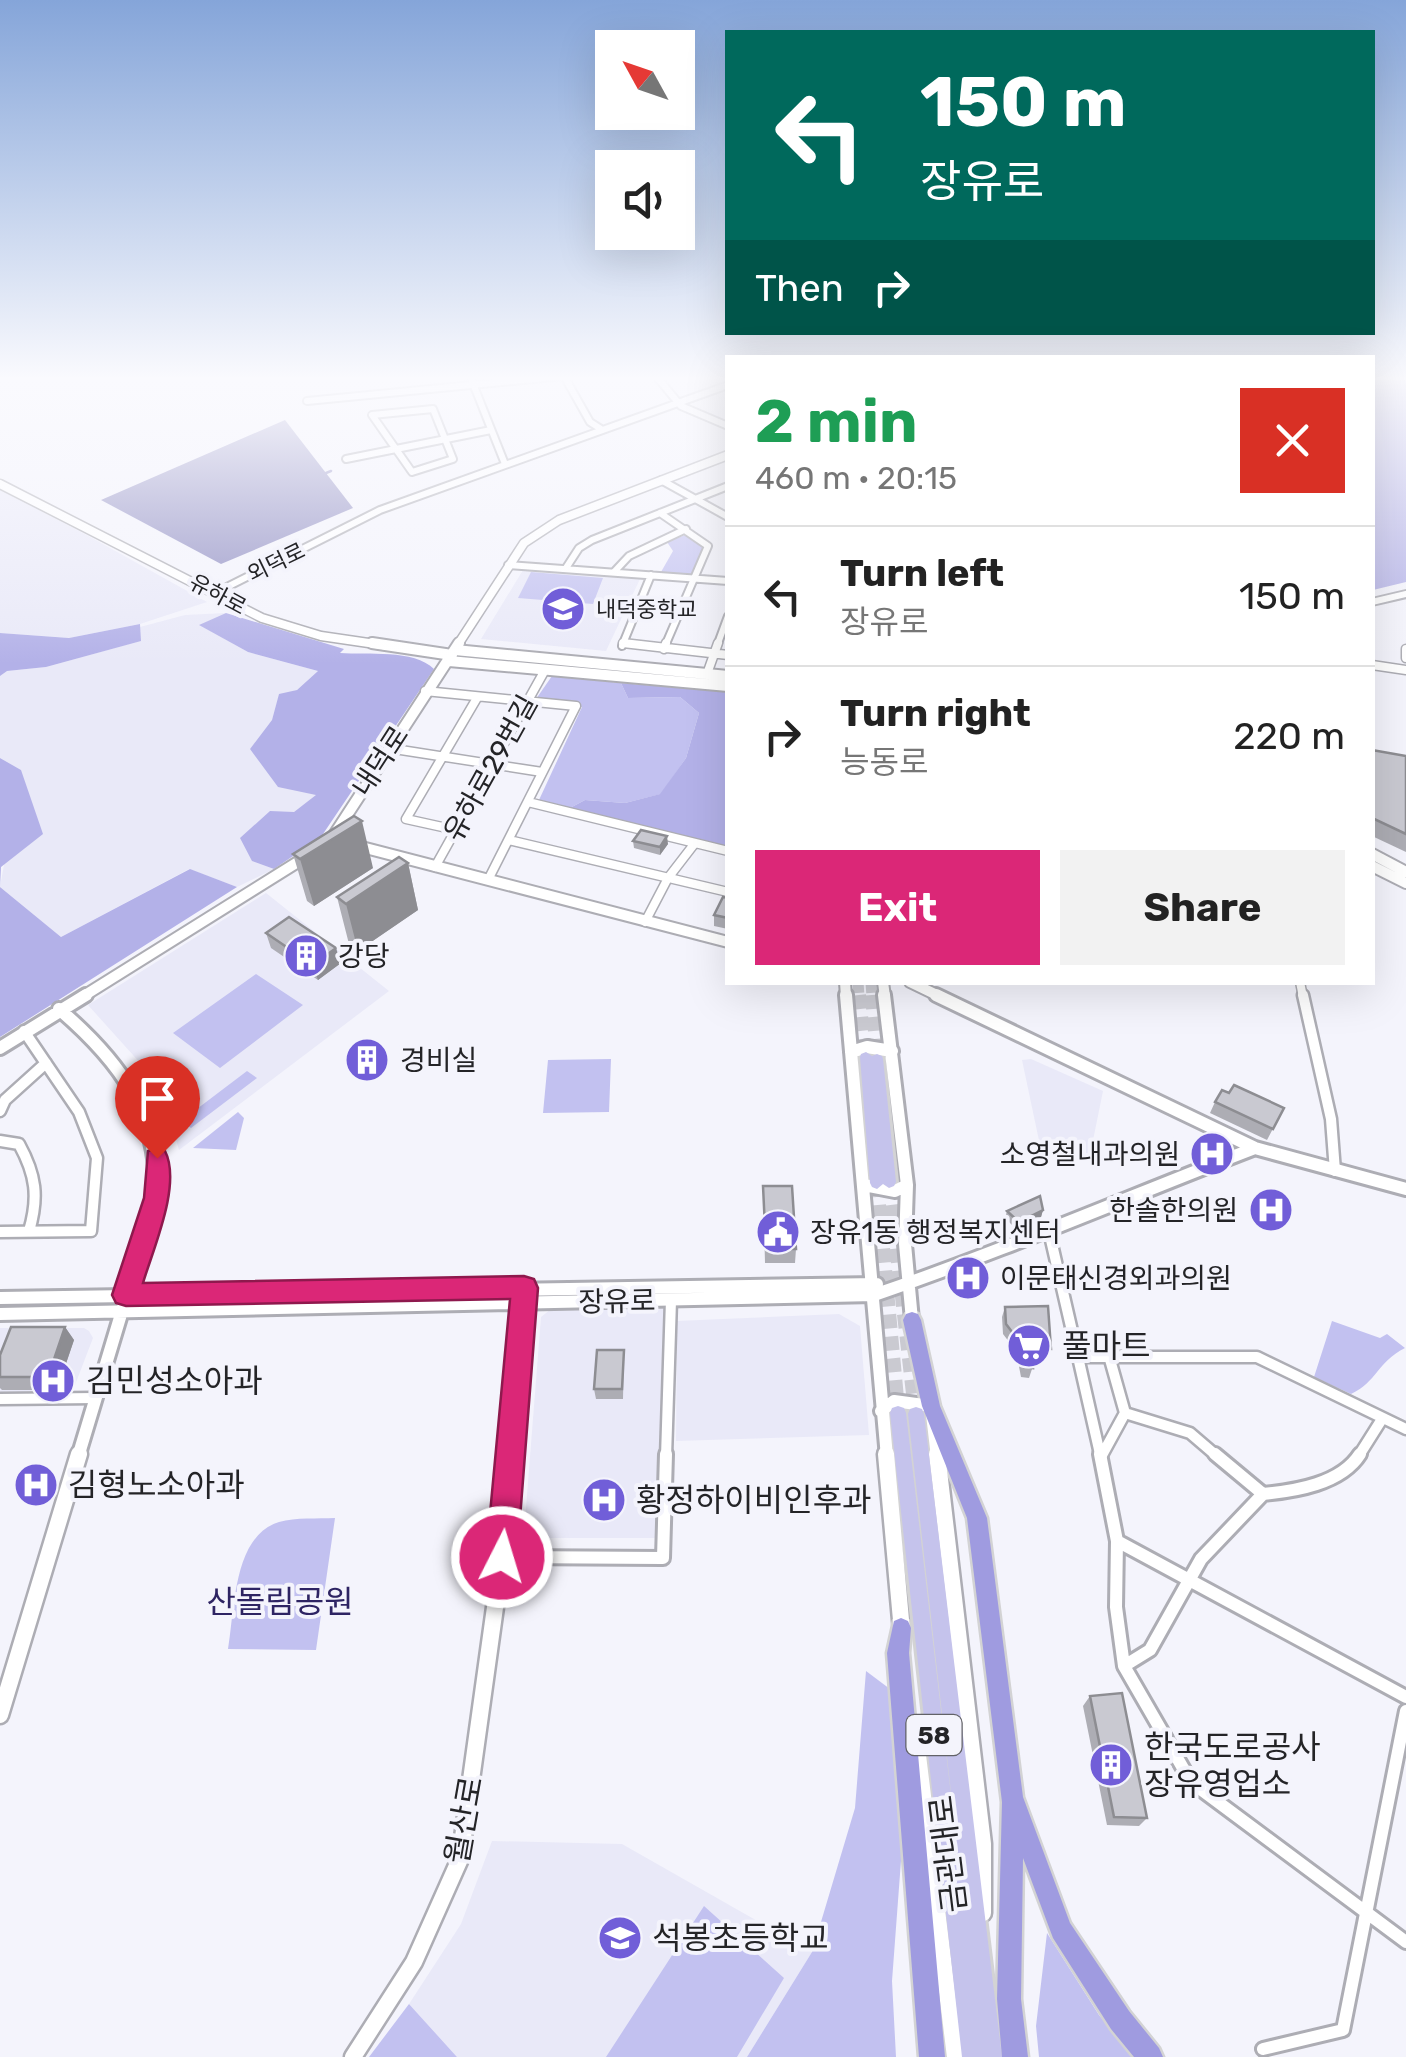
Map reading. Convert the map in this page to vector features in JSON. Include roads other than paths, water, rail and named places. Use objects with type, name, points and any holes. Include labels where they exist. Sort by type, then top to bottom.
[{"type":"highway","points":[[912,1320],[907,1411],[977,1518],[1012,1798],[1009,1999],[1015,2057]]},
{"type":"highway","points":[[901,1628],[898,1653],[932,2057]]},
{"type":"highway","points":[[1012,1798],[1061,1930],[1120,2020],[1150,2057]]},
{"type":"main road","points":[[865,1056],[876,1183]]},
{"type":"main road","name":"금관대로","points":[[907,1411],[972,2057]]},
{"type":"main road","name":"금관대로","points":[[907,1411],[992,2057]]},
{"type":"street","name":"외덕로","points":[[215,593],[380,510],[483,472]]},
{"type":"street","name":"내덕로","points":[[0,1048],[332,839],[508,565],[540,530],[682,472]]},
{"type":"street","points":[[660,480],[725,515]]},
{"type":"street","name":"유하로","points":[[0,484],[262,618],[322,636],[545,670],[725,686]]},
{"type":"street","points":[[566,568],[580,548],[725,487]]},
{"type":"street","points":[[660,512],[708,546],[664,649]]},
{"type":"street","points":[[614,572],[628,556],[686,529]]},
{"type":"street","points":[[508,565],[725,581]]},
{"type":"street","points":[[651,575],[622,646],[725,655]]},
{"type":"street","points":[[1375,601],[1406,594]]},
{"type":"street","points":[[707,674],[725,624]]},
{"type":"street","points":[[1406,649],[1406,658]]},
{"type":"street","name":"유하로","points":[[452,655],[725,676]]},
{"type":"street","points":[[1375,665],[1406,670]]},
{"type":"street","name":"유하로29번길","points":[[435,867],[545,670]]},
{"type":"street","points":[[425,691],[576,706],[488,880]]},
{"type":"street","points":[[456,830],[406,819],[477,698]]},
{"type":"street","points":[[388,748],[542,772]]},
{"type":"street","points":[[528,802],[725,850]]},
{"type":"street","points":[[332,839],[725,941]]},
{"type":"street","points":[[509,840],[725,891]]},
{"type":"street","points":[[645,922],[668,878],[695,843]]},
{"type":"street","points":[[1375,856],[1406,872]]},
{"type":"street","points":[[1375,868],[1406,883]]},
{"type":"street","points":[[846,985],[865,1056],[876,1183],[874,1289],[907,1411],[901,1628],[954,2057]]},
{"type":"street","points":[[883,985],[907,1185],[904,1244],[912,1320]]},
{"type":"street","points":[[916,985],[1255,1148],[1406,1189]]},
{"type":"street","points":[[1301,985],[1331,1119],[1336,1170]]},
{"type":"street","points":[[0,1716],[156,1198],[157,1158],[149,1123],[106,1058],[76,1022],[59,1009]]},
{"type":"street","points":[[0,1232],[91,1231],[97,1158],[80,1112],[24,1030]]},
{"type":"street","points":[[865,1056],[866,1047],[892,1051]]},
{"type":"street","points":[[0,1111],[5,1100],[46,1063]]},
{"type":"street","points":[[0,1142],[19,1144],[36,1173],[37,1208],[29,1231]]},
{"type":"street","points":[[874,1289],[896,1289],[909,1281],[959,1266],[1048,1227],[1255,1148]]},
{"type":"street","points":[[876,1183],[894,1192],[907,1185]]},
{"type":"street","points":[[1048,1227],[1118,1542],[1116,1607],[1124,1666],[1192,1782],[1406,1942]]},
{"type":"street","name":"장유로","points":[[524,1295],[671,1300],[874,1289]]},
{"type":"street","name":"장유로","points":[[0,1298],[124,1302],[874,1289]]},
{"type":"street","name":"월산로","points":[[353,2057],[418,1955],[446,1900],[460,1859],[502,1557],[524,1295]]},
{"type":"street","points":[[502,1557],[664,1558],[671,1300]]},
{"type":"street","name":"장유로","points":[[0,1314],[124,1302]]},
{"type":"street","points":[[1100,1454],[1125,1414],[1109,1356]]},
{"type":"street","points":[[1078,1357],[1257,1358],[1406,1430]]},
{"type":"street","points":[[0,1399],[96,1398]]},
{"type":"street","points":[[1125,1414],[1190,1433],[1263,1494]]},
{"type":"street","points":[[1124,1666],[1150,1650],[1201,1559],[1263,1494],[1301,1490],[1353,1464],[1382,1420]]},
{"type":"street","points":[[1118,1542],[1406,1698]]},
{"type":"street","points":[[1263,2049],[1342,2030],[1406,1711]]},
{"type":"tunnel","points":[[858,985],[859,997]]},
{"type":"tunnel","points":[[871,985],[872,997]]},
{"type":"tunnel","points":[[859,995],[865,1055]]},
{"type":"tunnel","points":[[872,995],[877,1056]]},
{"type":"tunnel","points":[[877,1183],[898,1409]]},
{"type":"tunnel","points":[[889,1183],[915,1411]]},
{"type":"place","name":"내덕중학교","points":[[563,609]]},
{"type":"place","name":"강당","points":[[306,956]]},
{"type":"place","name":"경비실","points":[[367,1060]]},
{"type":"place","name":"소영철내과의원","points":[[1212,1154]]},
{"type":"place","name":"한솔한의원","points":[[1271,1210]]},
{"type":"place","name":"장유1동 행정복지센터","points":[[778,1232]]},
{"type":"place","name":"이문태신경외과의원","points":[[968,1278]]},
{"type":"place","name":"풀마트","points":[[1029,1346]]},
{"type":"place","name":"김민성소아과","points":[[53,1381]]},
{"type":"place","name":"김형노소아과","points":[[36,1485]]},
{"type":"place","name":"황정하이비인후과","points":[[604,1500]]},
{"type":"place","name":"한국도로공사 장유영업소","points":[[1111,1765]]},
{"type":"place","name":"석봉초등학교","points":[[620,1938]]},
{"type":"park label","name":"산돌림공원","points":[[280,1602]]}]
